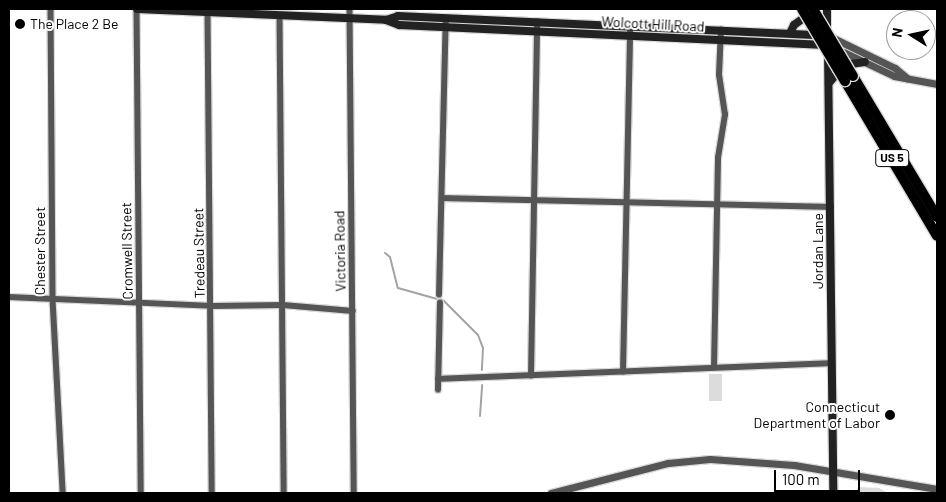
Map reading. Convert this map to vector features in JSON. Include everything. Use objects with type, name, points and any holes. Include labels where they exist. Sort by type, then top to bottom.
[{"type":"highway","name":"US 5","points":[[802,9],[937,217]]},
{"type":"highway","name":"US 5","points":[[814,9],[849,79],[937,236]]},
{"type":"main road","points":[[137,9],[386,20]]},
{"type":"main road","points":[[790,33],[794,26],[814,9]]},
{"type":"main road","name":"Jordan Lane","points":[[827,9],[831,207],[833,493]]},
{"type":"main road","name":"Wolcott Hill Road","points":[[386,20],[395,16],[827,36]]},
{"type":"main road","name":"Wolcott Hill Road","points":[[386,20],[395,25],[828,46]]},
{"type":"main road","points":[[828,84],[844,65],[865,62]]},
{"type":"street","name":"Chester Street","points":[[51,9],[53,300],[63,493]]},
{"type":"street","name":"Cromwell Street","points":[[137,9],[141,493]]},
{"type":"street","name":"Victoria Road","points":[[350,9],[354,493]]},
{"type":"street","name":"Tredeau Street","points":[[208,12],[212,306],[212,493]]},
{"type":"street","points":[[280,15],[284,493]]},
{"type":"street","points":[[439,295],[446,18]]},
{"type":"street","points":[[531,376],[537,22]]},
{"type":"street","points":[[622,372],[630,26]]},
{"type":"street","points":[[714,368],[719,204],[718,158],[726,115],[719,75],[722,30]]},
{"type":"street","name":"Wolcott Hill Road","points":[[827,36],[887,64],[908,79]]},
{"type":"street","name":"Wolcott Hill Road","points":[[828,46],[883,71],[908,79],[937,84]]},
{"type":"street","points":[[883,71],[887,64]]},
{"type":"street","points":[[442,198],[831,207]]},
{"type":"street","points":[[9,296],[53,300],[212,306],[282,305],[353,311]]},
{"type":"street","points":[[438,390],[440,303]]},
{"type":"street","points":[[438,379],[832,363]]},
{"type":"street","points":[[551,493],[668,462],[710,459],[768,461],[937,489]]},
{"type":"shaded area","points":[[709,374],[722,374],[722,401],[709,401]]},
{"type":"shaded area","points":[[858,487],[879,488],[888,493],[855,493]]},
{"type":"waterway","points":[[385,253],[390,257],[398,288],[444,301],[478,335],[483,348],[482,370]]},
{"type":"waterway","points":[[480,416],[482,385]]},
{"type":"place","name":"The Place 2 Be","points":[[20,24]]},
{"type":"place","name":"Connecticut Department of Labor","points":[[890,415]]}]
